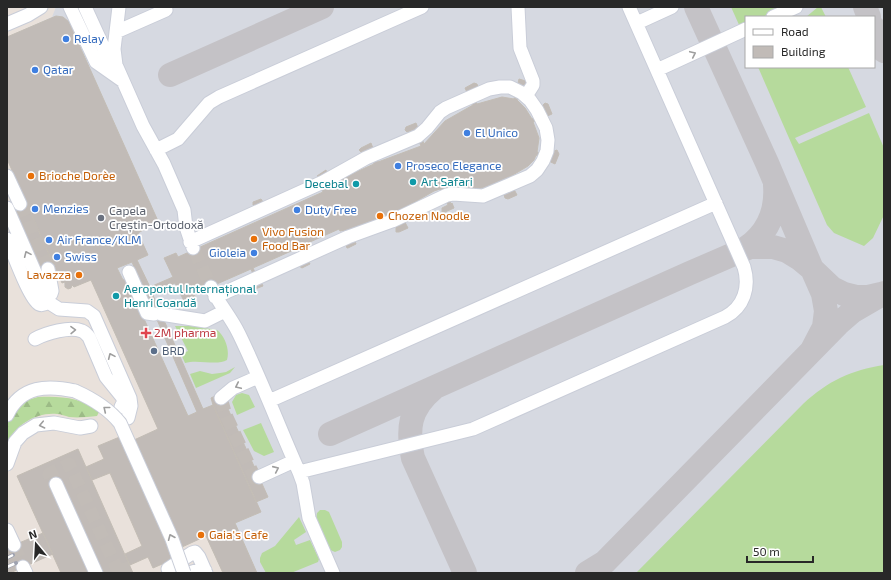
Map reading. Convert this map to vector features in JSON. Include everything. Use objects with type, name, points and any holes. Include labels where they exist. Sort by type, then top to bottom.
[{"type":"street","points":[[7,24],[28,15],[41,7]]},
{"type":"street","points":[[70,7],[96,62],[123,81]]},
{"type":"street","points":[[85,7],[105,50],[116,65],[143,126],[164,164],[184,210],[186,226],[192,246],[323,182],[366,158],[418,136],[427,128],[440,112],[489,89],[510,87],[522,93],[538,110],[546,128],[548,140],[547,151],[537,170],[530,176],[483,196],[447,195],[392,221],[348,237],[213,292],[240,336],[269,401],[303,483],[309,518],[333,573]]},
{"type":"street","points":[[116,65],[114,49],[119,7]]},
{"type":"street","points":[[156,150],[178,139],[209,103],[219,97],[422,7]]},
{"type":"street","points":[[518,7],[520,48],[533,81],[533,85],[526,96]]},
{"type":"street","points":[[258,476],[296,466],[473,429],[731,314],[743,300],[747,275],[629,7]]},
{"type":"street","points":[[637,23],[672,7]]},
{"type":"street","points":[[776,16],[796,7]]},
{"type":"street","points":[[116,32],[166,10]]},
{"type":"street","points":[[657,70],[745,29]]},
{"type":"street","points":[[7,176],[15,200]]},
{"type":"street","points":[[269,401],[716,203]]},
{"type":"street","points":[[7,208],[47,300],[59,309],[87,311],[94,316],[130,398],[131,406],[124,413],[123,398],[106,377],[89,337],[85,333],[77,330],[55,331],[35,339]]},
{"type":"street","points":[[7,239],[30,292],[35,301],[40,305],[43,305],[52,291],[48,269]]},
{"type":"street","points":[[129,272],[147,313],[204,321],[225,311]]},
{"type":"street","points":[[221,398],[233,388],[258,377]]},
{"type":"street","points":[[7,413],[20,397],[29,391],[55,387],[75,391],[95,401],[114,415],[125,432],[172,539],[184,573]]},
{"type":"street","points":[[7,464],[15,442],[23,433],[36,425],[54,423],[80,428],[91,426]]},
{"type":"street","points":[[56,484],[96,573]]},
{"type":"street","points":[[7,530],[14,546]]},
{"type":"street","points":[[168,569],[195,552],[199,557],[205,572]]},
{"type":"street","points":[[189,573],[199,570],[205,572]]},
{"type":"shaded area","points":[[56,7],[884,7],[884,573],[223,573],[206,536],[182,547],[134,440],[158,429],[91,280],[74,287],[72,286],[68,289],[65,287],[64,283],[62,283],[7,159],[7,37],[52,17]]},
{"type":"green space","points":[[731,7],[785,7],[764,16],[745,16],[745,24],[740,27]]},
{"type":"green space","points":[[818,7],[821,7],[826,16],[807,16]]},
{"type":"green space","points":[[758,68],[848,68],[866,107],[795,138],[799,144],[869,113],[884,148],[884,215],[873,238],[864,246],[834,233],[827,225]]},
{"type":"green space","points":[[175,326],[191,326],[217,330],[226,344],[228,352],[227,360],[223,362],[185,363],[181,354],[188,351]]},
{"type":"green space","points":[[884,365],[884,573],[636,573],[812,396],[831,383],[850,373]]},
{"type":"green space","points":[[235,367],[230,373],[196,388],[190,374],[200,371],[212,374],[220,373],[226,372]]},
{"type":"green space","points":[[242,393],[249,395],[255,407],[237,415],[232,402],[236,395]]},
{"type":"green space","points":[[38,397],[70,398],[85,403],[99,412],[97,416],[90,417],[69,417],[58,414],[42,415],[21,425],[7,443],[7,412],[24,401]]},
{"type":"green space","points":[[261,423],[274,452],[264,456],[254,451],[243,430]]},
{"type":"green space","points":[[320,510],[329,512],[342,542],[342,547],[340,550],[335,552],[328,549],[316,520],[317,513]]},
{"type":"green space","points":[[299,517],[306,532],[294,540],[296,545],[310,540],[319,559],[318,562],[291,573],[266,573],[260,562],[262,553],[275,546]]},
{"type":"building","name":"Aeroportul Internațional Henri Coandă","points":[[56,16],[63,17],[69,22],[158,221],[148,225],[147,222],[142,224],[145,229],[138,233],[148,255],[137,260],[150,287],[173,277],[164,258],[176,253],[178,257],[323,192],[322,190],[327,187],[317,176],[326,170],[327,174],[345,177],[374,164],[369,150],[361,152],[359,150],[361,148],[371,143],[378,162],[421,146],[414,130],[407,132],[405,130],[406,127],[416,123],[424,144],[445,121],[473,105],[465,88],[474,83],[477,84],[478,87],[471,91],[477,104],[502,97],[514,99],[519,79],[529,82],[527,88],[521,86],[517,100],[525,108],[532,119],[545,112],[542,106],[545,103],[548,104],[552,114],[533,122],[539,138],[537,152],[551,157],[554,151],[557,150],[559,154],[555,164],[536,155],[534,160],[528,166],[508,178],[517,195],[508,199],[505,198],[504,195],[510,192],[505,179],[492,185],[474,190],[444,188],[454,208],[442,212],[442,208],[448,205],[440,189],[399,211],[408,228],[399,232],[396,232],[396,227],[402,225],[396,212],[385,218],[349,230],[356,244],[348,248],[346,245],[351,242],[346,230],[340,231],[339,229],[301,246],[307,261],[308,260],[310,264],[302,268],[299,266],[305,262],[298,248],[253,268],[263,286],[255,289],[252,287],[257,284],[251,269],[194,294],[196,298],[185,303],[175,283],[152,293],[203,409],[213,405],[261,512],[235,523],[257,573],[223,573],[206,536],[182,547],[134,440],[158,429],[91,280],[74,287],[72,285],[71,288],[68,289],[65,287],[65,282],[62,283],[7,159],[7,37]],"holes":[[[132,262],[197,412],[188,416],[126,279],[123,280],[117,268]]]},
{"type":"building","points":[[261,199],[263,202],[254,206],[253,205],[253,202]]},
{"type":"building","points":[[26,202],[54,266],[41,271],[14,207]]},
{"type":"building","points":[[215,396],[224,400],[268,497],[256,502],[213,405],[211,398]]},
{"type":"building","points":[[122,436],[176,558],[153,568],[148,557],[130,565],[125,554],[142,546],[110,473],[92,480],[86,467],[104,459],[98,446]]},
{"type":"building","points":[[78,449],[133,573],[61,573],[17,476]]},
{"type":"building","points":[[43,533],[53,554],[7,573],[7,548]]},
{"type":"taxiway","points":[[170,75],[322,7]]},
{"type":"taxiway","points":[[696,7],[767,163],[812,269],[832,288],[844,294],[856,297],[868,297],[881,294]]},
{"type":"taxiway","points":[[865,7],[869,16]]},
{"type":"taxiway","points":[[875,30],[884,51]]},
{"type":"taxiway","points":[[746,248],[754,242],[770,221],[773,212],[775,185]]},
{"type":"taxiway","points":[[330,434],[750,247],[773,247],[787,251],[812,269],[823,294],[826,311],[824,327],[812,350]]},
{"type":"taxiway","points":[[587,573],[605,562],[838,324],[853,311],[884,293]]},
{"type":"taxiway","points":[[433,389],[419,404],[412,420],[410,429],[411,448],[413,458],[465,573]]},
{"type":"tunnel","points":[[20,204],[48,269]]},
{"type":"tunnel","points":[[194,250],[211,287]]},
{"type":"tunnel","points":[[221,398],[226,415],[255,478],[259,477]]},
{"type":"tunnel","points":[[58,495],[49,474],[69,464],[119,573]]},
{"type":"tunnel","points":[[14,545],[23,567]]},
{"type":"tunnel","points":[[118,572],[131,567]]},
{"type":"railway","points":[[7,558],[13,555]]},
{"type":"railway","points":[[7,567],[16,563]]},
{"type":"place","name":"Relay","points":[[66,39]]},
{"type":"place","name":"Qatar","points":[[35,70]]},
{"type":"place","name":"El Unico","points":[[467,133]]},
{"type":"place","name":"Proseco Elegance","points":[[398,166]]},
{"type":"place","name":"Brioche Dorèe","points":[[31,176]]},
{"type":"place","name":"Art Safari","points":[[413,182]]},
{"type":"place","name":"Decebal","points":[[356,184]]},
{"type":"place","name":"Menzies","points":[[35,209]]},
{"type":"place","name":"Duty Free","points":[[297,210]]},
{"type":"place","name":"Chozen Noodle","points":[[380,216]]},
{"type":"place","name":"Capela Creștin-Ortodoxă","points":[[101,218]]},
{"type":"place","name":"Vivo Fusion Food Bar","points":[[254,239]]},
{"type":"place","name":"Air France/KLM","points":[[49,240]]},
{"type":"place","name":"Gioleia","points":[[254,253]]},
{"type":"place","name":"Swiss","points":[[57,257]]},
{"type":"place","name":"Lavazza","points":[[79,275]]},
{"type":"place","name":"Aeroportul Internațional Henri Coandă","points":[[116,296]]},
{"type":"place","name":"2M pharma","points":[[146,333]]},
{"type":"place","name":"BRD","points":[[154,351]]},
{"type":"place","name":"Gaia's Cafe","points":[[201,535]]}]
